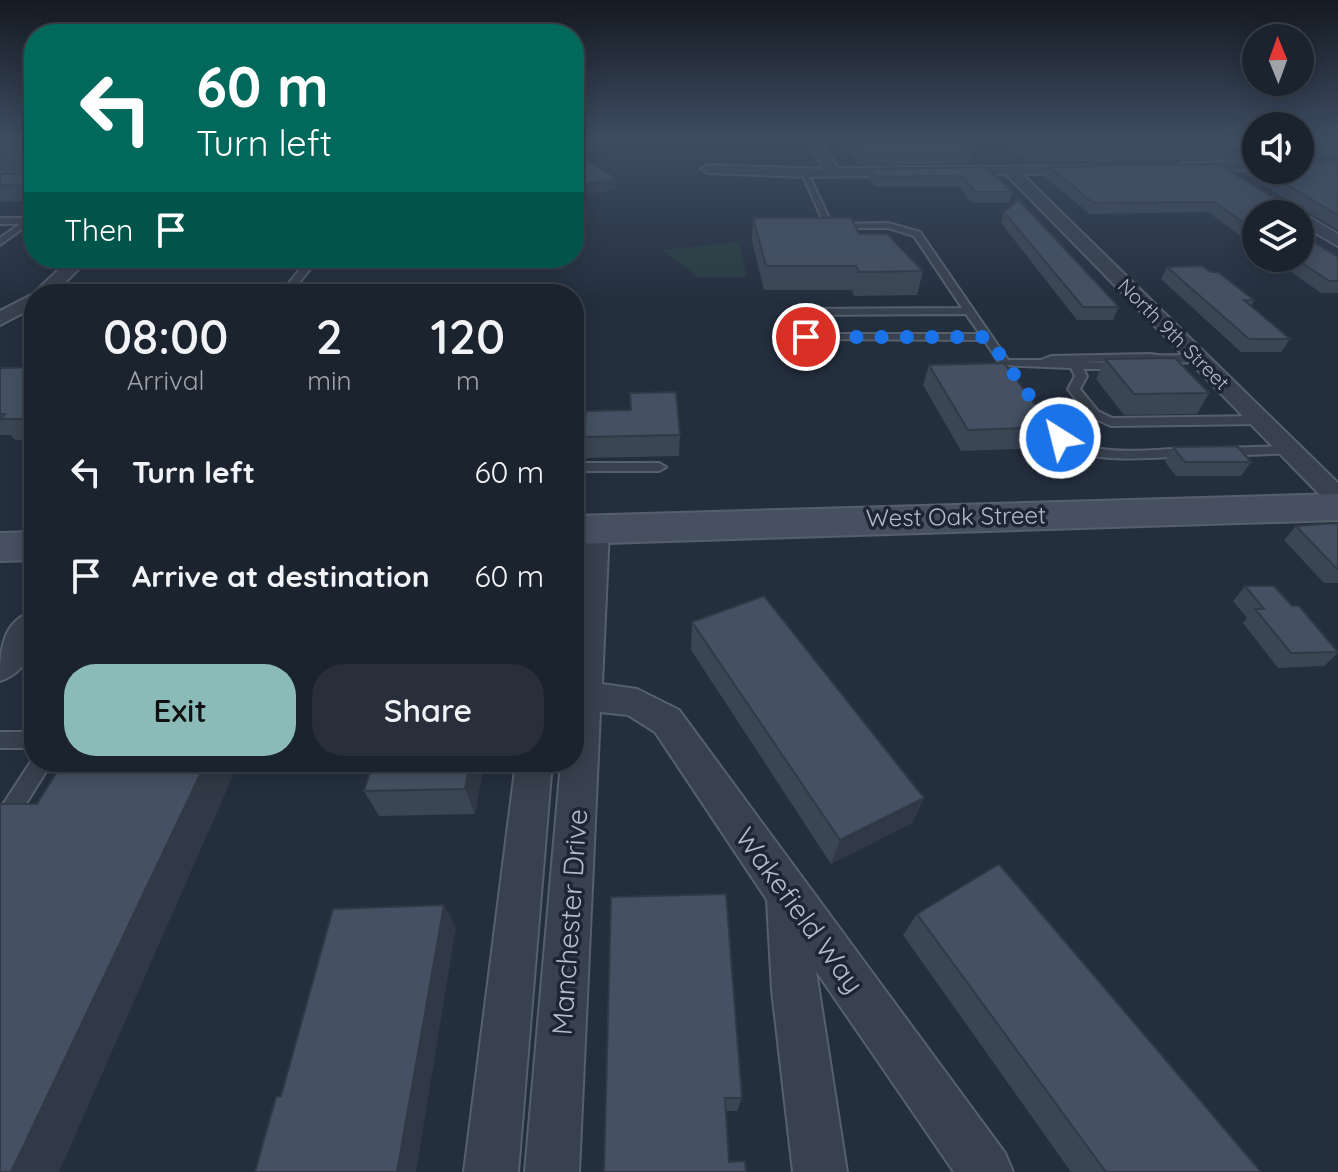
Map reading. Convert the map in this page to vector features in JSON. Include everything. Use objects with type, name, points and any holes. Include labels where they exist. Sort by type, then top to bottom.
[{"type":"main road","name":"West Oak Street","points":[[585,529],[1338,507]]},
{"type":"main road","points":[[0,547],[24,546]]},
{"type":"street","name":"North 9th Street","points":[[1033,193],[1338,498]]},
{"type":"street","points":[[1314,226],[1338,241]]},
{"type":"street","points":[[53,284],[70,268]]},
{"type":"street","points":[[0,319],[24,305]]},
{"type":"street","name":"Manchester Drive","points":[[584,698],[585,529]]},
{"type":"street","name":"Wakefield Way","points":[[584,698],[617,698],[642,703],[667,721],[788,897],[986,1172]]},
{"type":"street","name":"Manchester Drive","points":[[491,1172],[533,772]]},
{"type":"street","name":"Manchester Drive","points":[[552,1172],[579,772]]},
{"type":"street","points":[[788,897],[795,990],[820,1172]]},
{"type":"lane","points":[[813,193],[829,226]]},
{"type":"lane","points":[[0,221],[24,221]]},
{"type":"lane","points":[[0,242],[24,225]]},
{"type":"lane","points":[[816,227],[907,228],[917,234],[1014,376]]},
{"type":"lane","points":[[293,284],[306,268]]},
{"type":"lane","points":[[969,311],[797,312],[806,337],[987,337]]},
{"type":"lane","points":[[1045,363],[1051,359],[1198,359]]},
{"type":"lane","points":[[1005,363],[1045,363],[1057,367],[1158,365],[1162,360]]},
{"type":"lane","points":[[1076,366],[1081,376],[1074,389],[1093,416],[1100,420],[1260,420]]},
{"type":"lane","points":[[1032,401],[1060,438],[1073,447],[1115,452],[1291,450]]},
{"type":"lane","points":[[584,467],[659,467]]},
{"type":"lane","points":[[0,740],[24,740]]},
{"type":"lane","points":[[0,827],[36,772]]},
{"type":"green space","points":[[739,242],[747,277],[698,277],[663,250]]},
{"type":"building","points":[[1081,193],[1265,193],[1277,200],[1242,200],[1242,221],[1214,202],[1094,203]]},
{"type":"building","points":[[1300,193],[1338,193],[1338,215]]},
{"type":"building","points":[[1019,200],[1119,307],[1083,307],[1004,212]]},
{"type":"building","points":[[753,218],[851,218],[859,234],[887,234],[923,271],[859,272],[856,266],[766,266]]},
{"type":"building","points":[[1314,242],[1338,257],[1338,281],[1329,281],[1314,271]]},
{"type":"building","points":[[1202,266],[1211,272],[1218,272],[1254,300],[1244,300],[1290,339],[1249,339],[1167,267]]},
{"type":"building","points":[[1175,358],[1209,393],[1134,394],[1105,359]]},
{"type":"building","points":[[1004,363],[1052,427],[968,430],[929,365]]},
{"type":"building","points":[[24,367],[24,419],[0,419],[5,414],[0,414],[0,368]]},
{"type":"building","points":[[676,392],[680,435],[584,437],[586,411],[631,410],[630,393]]},
{"type":"building","points":[[1237,446],[1251,462],[1185,462],[1173,447]]},
{"type":"building","points":[[1338,523],[1338,569],[1337,569],[1296,526]]},
{"type":"building","points":[[1245,586],[1274,586],[1292,606],[1299,606],[1338,652],[1291,653],[1255,609],[1264,609]]},
{"type":"building","points":[[764,596],[924,798],[840,840],[692,622]]},
{"type":"building","points":[[57,772],[201,772],[11,1172],[0,1172],[0,804],[37,804]]},
{"type":"building","points":[[370,772],[468,772],[465,789],[364,791]]},
{"type":"building","points":[[999,864],[1261,1172],[1106,1172],[917,914]]},
{"type":"building","points":[[726,894],[742,1098],[725,1098],[729,1162],[745,1161],[746,1172],[604,1172],[611,897]]},
{"type":"building","points":[[444,905],[397,1172],[255,1172],[276,1097],[281,1096],[333,909]]},
{"type":"route","points":[[806,337],[987,337],[1060,438]]}]
